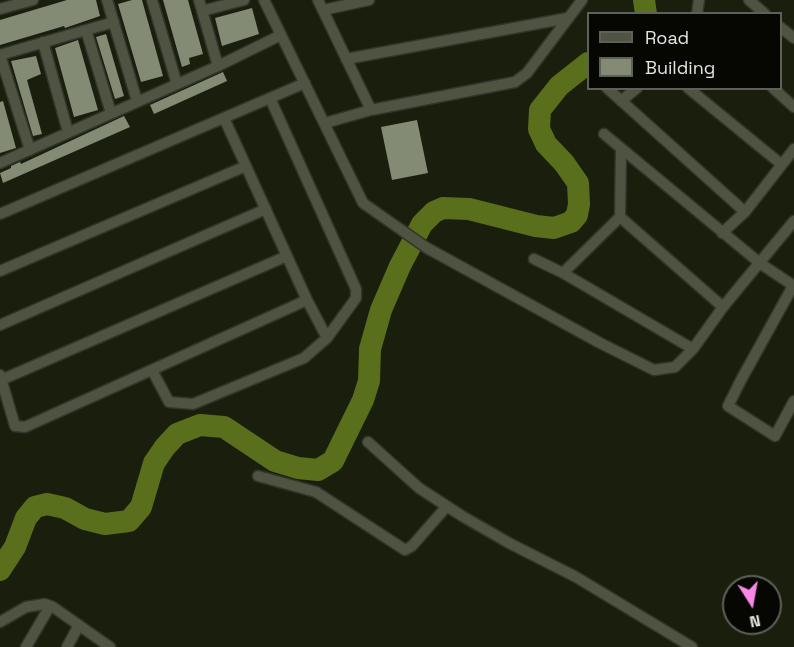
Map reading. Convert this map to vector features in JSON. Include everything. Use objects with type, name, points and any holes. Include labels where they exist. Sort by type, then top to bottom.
[{"type":"street","points":[[0,9],[33,0]]},
{"type":"street","points":[[107,0],[137,101]]},
{"type":"street","points":[[152,0],[177,84]]},
{"type":"street","points":[[218,66],[201,5],[244,0]]},
{"type":"street","points":[[264,0],[363,203],[427,248],[654,370],[675,367],[693,349],[758,262],[794,221]]},
{"type":"street","points":[[369,0],[320,5],[371,110]]},
{"type":"street","points":[[325,123],[371,110],[515,82],[527,74],[582,0]]},
{"type":"street","points":[[749,0],[763,12]]},
{"type":"street","points":[[346,59],[568,18]]},
{"type":"street","points":[[30,150],[0,55],[114,22]]},
{"type":"street","points":[[782,29],[794,38]]},
{"type":"street","points":[[86,30],[111,113]]},
{"type":"street","points":[[0,163],[218,66],[281,35]]},
{"type":"street","points":[[43,42],[68,132]]},
{"type":"street","points":[[0,214],[305,82]]},
{"type":"street","points":[[609,90],[745,212]]},
{"type":"street","points":[[621,101],[635,90]]},
{"type":"street","points":[[690,90],[781,164]]},
{"type":"street","points":[[775,90],[794,107]]},
{"type":"street","points":[[152,370],[169,402],[193,404],[304,358],[327,338],[356,298],[356,288],[270,98]]},
{"type":"street","points":[[224,118],[327,338]]},
{"type":"street","points":[[604,134],[758,262],[794,286],[728,406],[775,436],[794,401]]},
{"type":"street","points":[[563,273],[620,217],[621,148]]},
{"type":"street","points":[[722,233],[745,212],[794,149]]},
{"type":"street","points":[[0,271],[246,166]]},
{"type":"street","points":[[0,325],[266,209]]},
{"type":"street","points":[[620,217],[723,307]]},
{"type":"street","points":[[287,256],[1,377],[15,426],[25,427],[308,300]]},
{"type":"street","points":[[534,259],[563,273],[693,349]]},
{"type":"street","points":[[368,442],[419,488],[447,506],[508,543],[576,577],[692,647]]},
{"type":"street","points":[[258,476],[316,492],[405,550],[412,546],[447,506]]},
{"type":"street","points":[[0,622],[26,607],[37,604],[50,606],[109,647]]},
{"type":"street","points":[[26,647],[50,606]]},
{"type":"street","points":[[67,647],[79,625]]},
{"type":"building","points":[[67,0],[96,0],[100,16],[0,45],[0,20]]},
{"type":"building","points":[[142,0],[163,76],[141,82],[118,4]]},
{"type":"building","points":[[163,0],[188,0],[203,54],[189,58],[190,64],[182,67]]},
{"type":"building","points":[[252,8],[259,34],[222,46],[215,18]]},
{"type":"building","points":[[106,34],[124,96],[115,99],[96,37]]},
{"type":"building","points":[[78,40],[98,110],[74,117],[55,48]]},
{"type":"building","points":[[36,56],[41,74],[27,80],[42,134],[33,136],[11,61]]},
{"type":"building","points":[[223,72],[227,81],[154,114],[150,105]]},
{"type":"building","points":[[3,101],[16,148],[0,153],[0,102]]},
{"type":"building","points":[[124,116],[130,127],[3,183],[0,173],[11,166],[20,162],[21,164]]},
{"type":"building","points":[[417,120],[428,173],[392,180],[381,127]]},
{"type":"waterway","points":[[644,0],[646,12]]},
{"type":"waterway","points":[[0,570],[15,547],[26,518],[35,507],[47,504],[65,508],[85,519],[105,524],[129,521],[141,507],[154,463],[165,447],[177,434],[200,425],[224,427],[275,461],[298,468],[318,470],[333,461],[363,400],[369,381],[370,349],[381,310],[422,224],[434,212],[443,208],[469,209],[536,226],[554,228],[571,222],[577,215],[578,183],[564,163],[546,144],[539,129],[540,110],[559,86],[587,64]]}]
